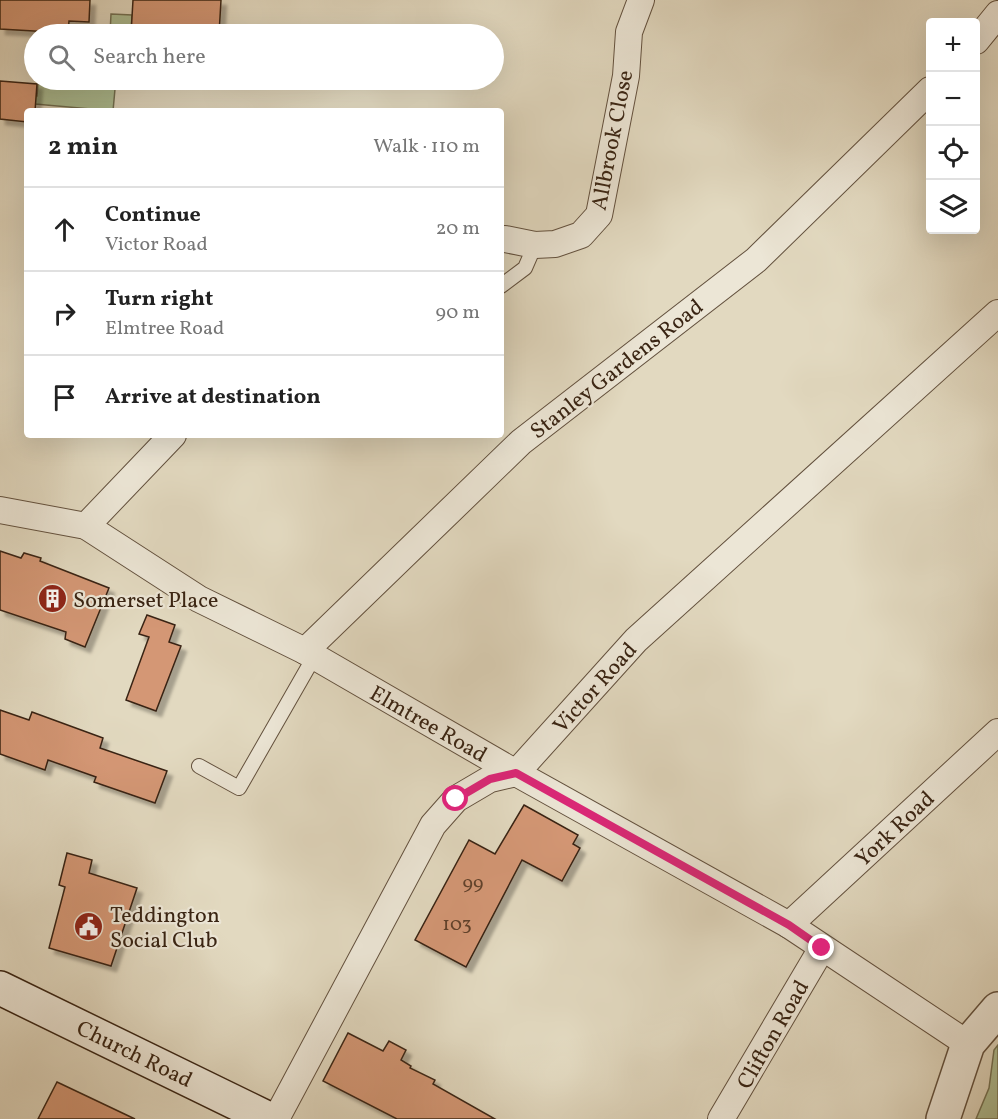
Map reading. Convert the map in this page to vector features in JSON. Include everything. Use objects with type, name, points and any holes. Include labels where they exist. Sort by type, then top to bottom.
[{"type":"main road","name":"Church Road","points":[[0,988],[269,1119]]},
{"type":"main road","points":[[943,1119],[968,1044],[998,1009]]},
{"type":"street","name":"Allbrook Close","points":[[505,239],[535,245],[555,244],[581,235],[599,215],[626,76],[629,32],[641,0]]},
{"type":"street","points":[[980,35],[998,14]]},
{"type":"street","name":"Stanley Gardens Road","points":[[309,654],[520,442],[756,260],[926,94]]},
{"type":"street","name":"Victor Road","points":[[516,773],[636,640],[998,313]]},
{"type":"street","points":[[86,526],[170,438]]},
{"type":"street","name":"Elmtree Road","points":[[0,510],[86,526],[199,599],[309,654],[516,773],[789,925],[968,1044]]},
{"type":"street","name":"York Road","points":[[789,925],[998,732]]},
{"type":"street","points":[[276,1119],[433,825],[456,799],[490,779],[516,773]]},
{"type":"street","name":"Clifton Road","points":[[722,1119],[822,948]]},
{"type":"lane","points":[[504,284],[525,268],[535,245]]},
{"type":"lane","points":[[199,766],[239,788],[309,654]]},
{"type":"green space","points":[[111,14],[132,15],[132,24],[110,24]]},
{"type":"green space","points":[[38,90],[115,90],[113,108],[35,104],[23,95],[37,96]]},
{"type":"green space","points":[[998,1045],[998,1119],[976,1119],[989,1088],[994,1050]]},
{"type":"building","points":[[0,0],[90,0],[89,22],[24,24],[24,30],[0,29]]},
{"type":"building","points":[[133,0],[221,0],[220,24],[132,24]]},
{"type":"building","points":[[0,81],[24,83],[24,90],[37,90],[35,108],[24,108],[24,122],[0,119]]},
{"type":"building","name":"Somerset Place","points":[[0,551],[21,558],[24,553],[41,558],[40,561],[109,588],[85,647],[65,639],[66,632],[0,610]]},
{"type":"building","points":[[147,615],[175,625],[169,642],[181,646],[156,711],[126,700],[149,637],[139,634]]},
{"type":"building","points":[[0,710],[29,720],[32,712],[103,738],[100,748],[167,771],[155,803],[94,782],[96,777],[48,760],[45,770],[0,754]]},
{"type":"building","points":[[524,805],[578,835],[573,844],[580,848],[562,881],[522,860],[466,967],[415,940],[469,840],[495,854]]},
{"type":"building","name":"Teddington Social Club","points":[[67,853],[92,860],[89,873],[137,888],[111,966],[49,948],[65,887],[59,885]]},
{"type":"building","points":[[348,1033],[383,1051],[389,1041],[406,1050],[401,1060],[411,1066],[410,1068],[435,1080],[433,1084],[495,1119],[397,1119],[323,1081]]},
{"type":"building","points":[[57,1082],[135,1119],[38,1119]]},
{"type":"place","name":"Somerset Place","points":[[52,599]]},
{"type":"place","name":"Teddington Social Club","points":[[89,927]]},
{"type":"route","points":[[456,799],[490,779],[516,773],[789,925],[822,948]]}]
